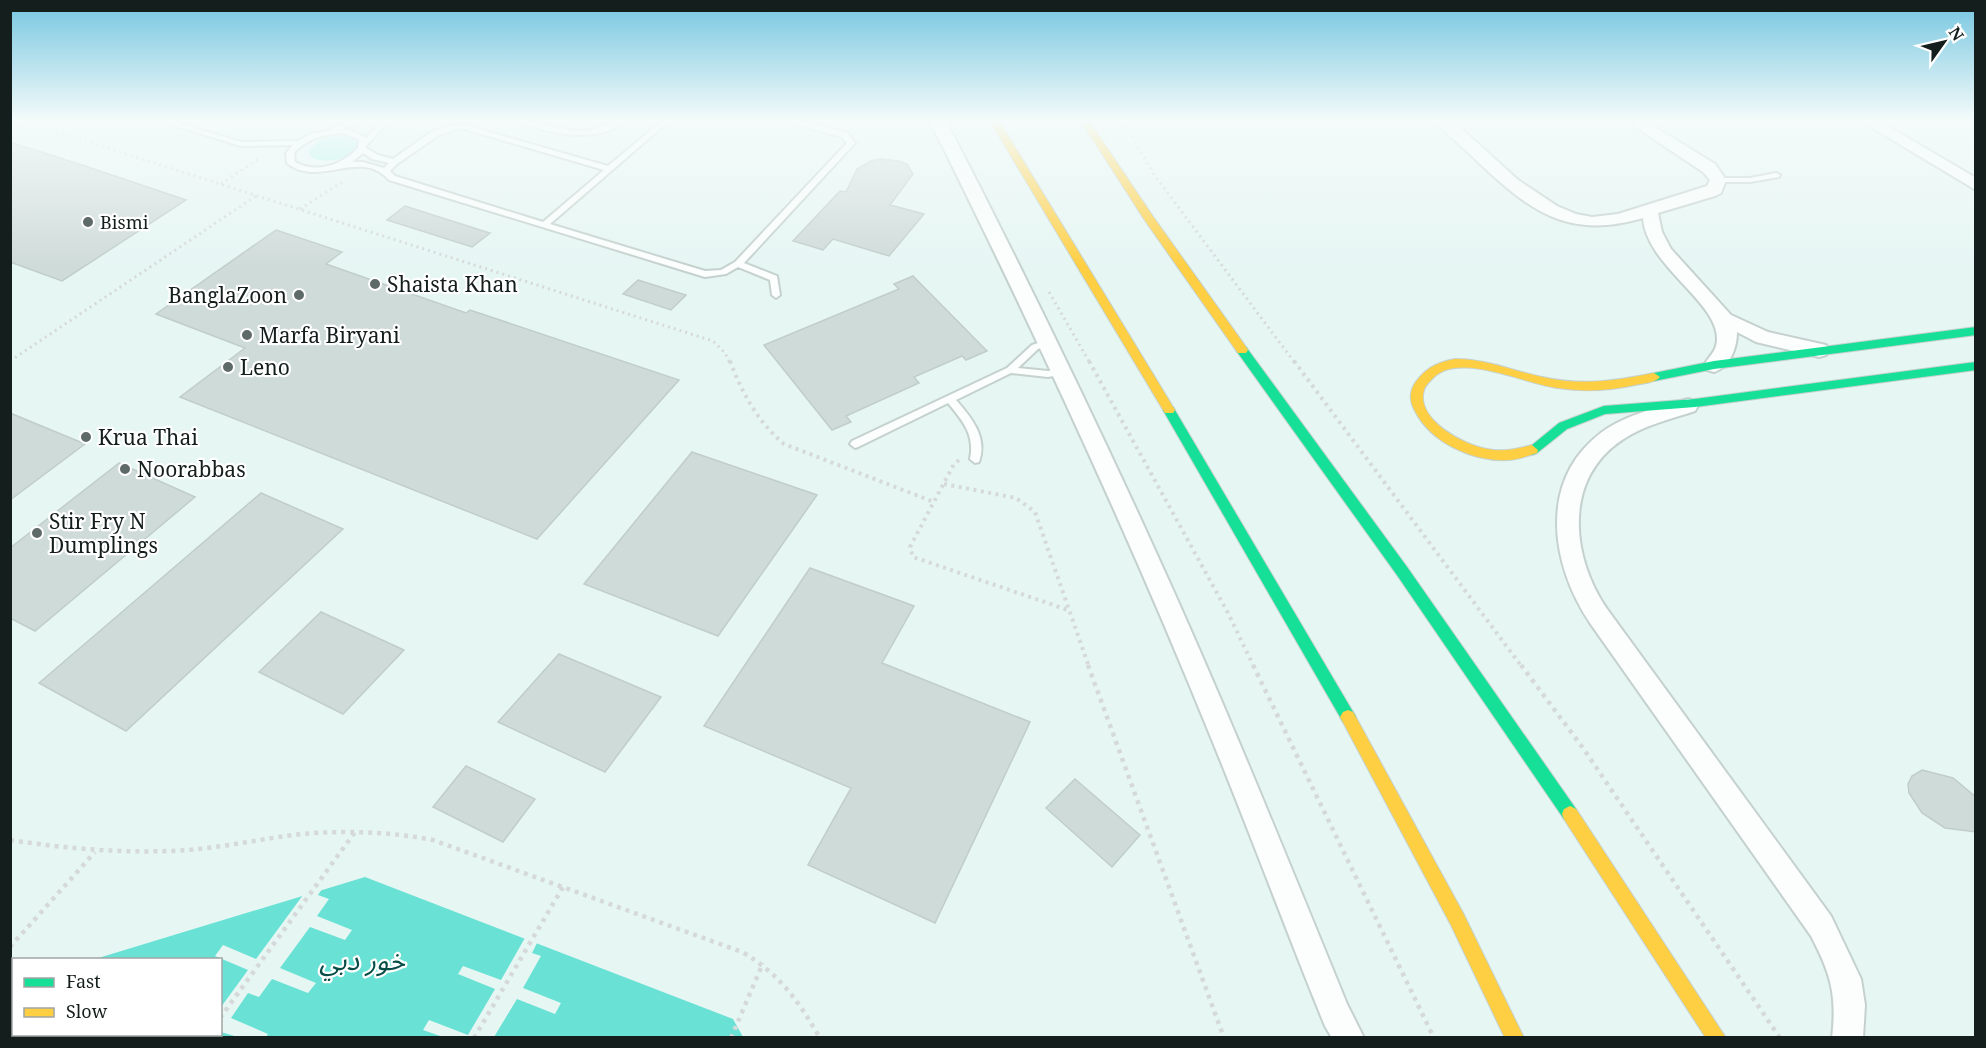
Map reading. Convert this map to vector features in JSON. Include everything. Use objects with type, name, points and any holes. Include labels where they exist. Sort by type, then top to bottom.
[{"type":"main road","points":[[1024,170],[1272,583],[1370,753],[1515,1038]]},
{"type":"main road","points":[[1118,170],[1545,775],[1717,1038]]},
{"type":"main road","points":[[1976,332],[1714,365],[1615,385],[1589,387],[1534,380],[1479,364],[1452,364],[1431,372],[1419,386],[1417,404],[1427,423],[1448,441],[1476,453],[1506,456],[1530,451],[1563,426],[1581,417],[1604,411],[1695,403],[1976,366]]},
{"type":"street","points":[[962,170],[1006,255],[1138,537],[1225,739],[1336,1015],[1349,1038]]},
{"type":"street","points":[[1499,170],[1526,194],[1541,212],[1570,225],[1603,228],[1624,218],[1710,192],[1718,185],[1718,180],[1710,170]]},
{"type":"street","points":[[1685,198],[1704,182],[1700,170]]},
{"type":"street","points":[[1951,170],[1976,185]]},
{"type":"street","points":[[1648,210],[1652,217],[1653,232],[1664,252]]},
{"type":"street","points":[[1624,218],[1664,252],[1724,319],[1784,344],[1826,351]]},
{"type":"street","points":[[1714,365],[1722,358],[1728,340],[1724,319]]},
{"type":"street","points":[[1695,403],[1640,422],[1609,438],[1586,460],[1570,488],[1565,521],[1571,558],[1588,599],[1616,641],[1821,926],[1842,966],[1852,1006],[1847,1038]]},
{"type":"lane","points":[[382,170],[392,178],[705,274],[723,272],[738,264],[826,170]]},
{"type":"lane","points":[[544,225],[609,170]]},
{"type":"lane","points":[[1718,180],[1750,180],[1776,176]]},
{"type":"lane","points":[[738,264],[774,278],[776,295]]},
{"type":"lane","points":[[855,444],[1010,370],[1032,350],[1047,343]]},
{"type":"lane","points":[[1010,370],[1048,374],[1060,372]]},
{"type":"lane","points":[[950,399],[975,431],[978,440],[975,459]]},
{"type":"path","points":[[177,170],[713,341],[730,358],[734,375],[768,431],[783,444],[934,502]]},
{"type":"path","points":[[221,184],[242,170]]},
{"type":"path","points":[[1152,170],[1583,748],[1780,1038]]},
{"type":"path","points":[[10,220],[67,186]]},
{"type":"path","points":[[10,361],[257,195]]},
{"type":"path","points":[[1070,331],[1126,424],[1228,613],[1434,1038]]},
{"type":"path","points":[[975,459],[966,458],[957,461],[910,547],[913,557],[1068,609]]},
{"type":"path","points":[[944,484],[1016,498],[1030,506],[1039,520],[1068,609],[1224,1038]]},
{"type":"path","points":[[222,1015],[356,831]]},
{"type":"path","points":[[10,840],[95,851],[216,848],[304,834],[356,831],[405,834],[433,840],[742,952],[763,963],[798,999],[820,1038]]},
{"type":"path","points":[[10,947],[95,851]]},
{"type":"path","points":[[474,1038],[563,887]]},
{"type":"path","points":[[731,1038],[763,963]]},
{"type":"water","name":"خور دبي","points":[[365,877],[733,1019],[743,1037],[11,1038],[10,972],[12,971],[12,1036],[222,1036],[222,958],[98,958]]},
{"type":"pier","points":[[324,886],[318,895],[329,899],[317,916],[352,930],[345,940],[310,927],[280,968],[316,983],[308,993],[272,979],[259,997],[248,993],[231,1018],[268,1034],[266,1037],[238,1037],[222,1032],[222,1006],[248,970],[215,956],[223,945],[256,959],[306,891]]},
{"type":"pier","points":[[526,936],[538,941],[532,953],[541,956],[523,988],[561,1003],[555,1014],[517,999],[494,1037],[443,1037],[423,1030],[429,1020],[468,1035],[495,989],[458,974],[463,966],[501,980]]},
{"type":"building","points":[[10,170],[97,170],[186,200],[62,281],[10,262]]},
{"type":"building","points":[[857,170],[911,170],[913,174],[890,205],[924,214],[889,256],[833,239],[823,250],[793,241],[840,191],[846,192]]},
{"type":"building","points":[[405,206],[490,233],[472,247],[387,220]]},
{"type":"building","points":[[276,230],[342,252],[326,264],[466,313],[470,310],[679,380],[537,539],[180,397],[245,348],[156,314]]},
{"type":"building","points":[[913,276],[987,351],[966,360],[962,356],[914,377],[919,383],[846,416],[851,422],[832,430],[764,345],[899,289],[894,284]]},
{"type":"building","points":[[638,280],[686,295],[671,310],[623,294]]},
{"type":"building","points":[[10,413],[85,444],[10,500]]},
{"type":"building","points":[[692,452],[817,495],[718,636],[584,584]]},
{"type":"building","points":[[119,463],[195,497],[35,631],[10,618],[10,548]]},
{"type":"building","points":[[261,493],[343,529],[126,731],[39,683]]},
{"type":"building","points":[[810,568],[914,606],[882,663],[1030,722],[935,923],[808,865],[851,788],[704,726]]},
{"type":"building","points":[[321,612],[404,650],[343,714],[259,672]]},
{"type":"building","points":[[559,654],[661,697],[605,772],[498,722]]},
{"type":"building","points":[[466,766],[535,799],[503,842],[433,807]]},
{"type":"building","points":[[1922,770],[1953,778],[1976,797],[1976,832],[1945,828],[1922,813],[1909,793],[1908,784],[1912,776]]},
{"type":"building","points":[[1075,779],[1140,835],[1112,867],[1046,808]]},
{"type":"traffic: fast","points":[[1654,377],[1714,365],[1976,331]]},
{"type":"traffic: fast","points":[[1242,350],[1402,571],[1570,814]]},
{"type":"traffic: fast","points":[[1532,450],[1563,426],[1604,410],[1695,403],[1976,366]]},
{"type":"traffic: fast","points":[[1169,410],[1348,717]]},
{"type":"traffic: slow","points":[[1024,170],[1169,410]]},
{"type":"traffic: slow","points":[[1117,170],[1242,350]]},
{"type":"traffic: slow","points":[[1532,450],[1510,455],[1486,454],[1462,446],[1441,434],[1425,420],[1416,403],[1418,387],[1431,372],[1455,363],[1481,365],[1539,381],[1587,387],[1654,377]]},
{"type":"traffic: slow","points":[[1348,717],[1457,919],[1515,1038]]},
{"type":"traffic: slow","points":[[1570,814],[1717,1038]]},
{"type":"place","name":"Bismi","points":[[88,222]]},
{"type":"place","name":"Shaista Khan","points":[[375,284]]},
{"type":"place","name":"BanglaZoon","points":[[299,295]]},
{"type":"place","name":"Marfa Biryani","points":[[247,335]]},
{"type":"place","name":"Leno","points":[[228,367]]},
{"type":"place","name":"Krua Thai","points":[[86,437]]},
{"type":"place","name":"Noorabbas","points":[[125,469]]},
{"type":"place","name":"Stir Fry N Dumplings","points":[[37,533]]}]
